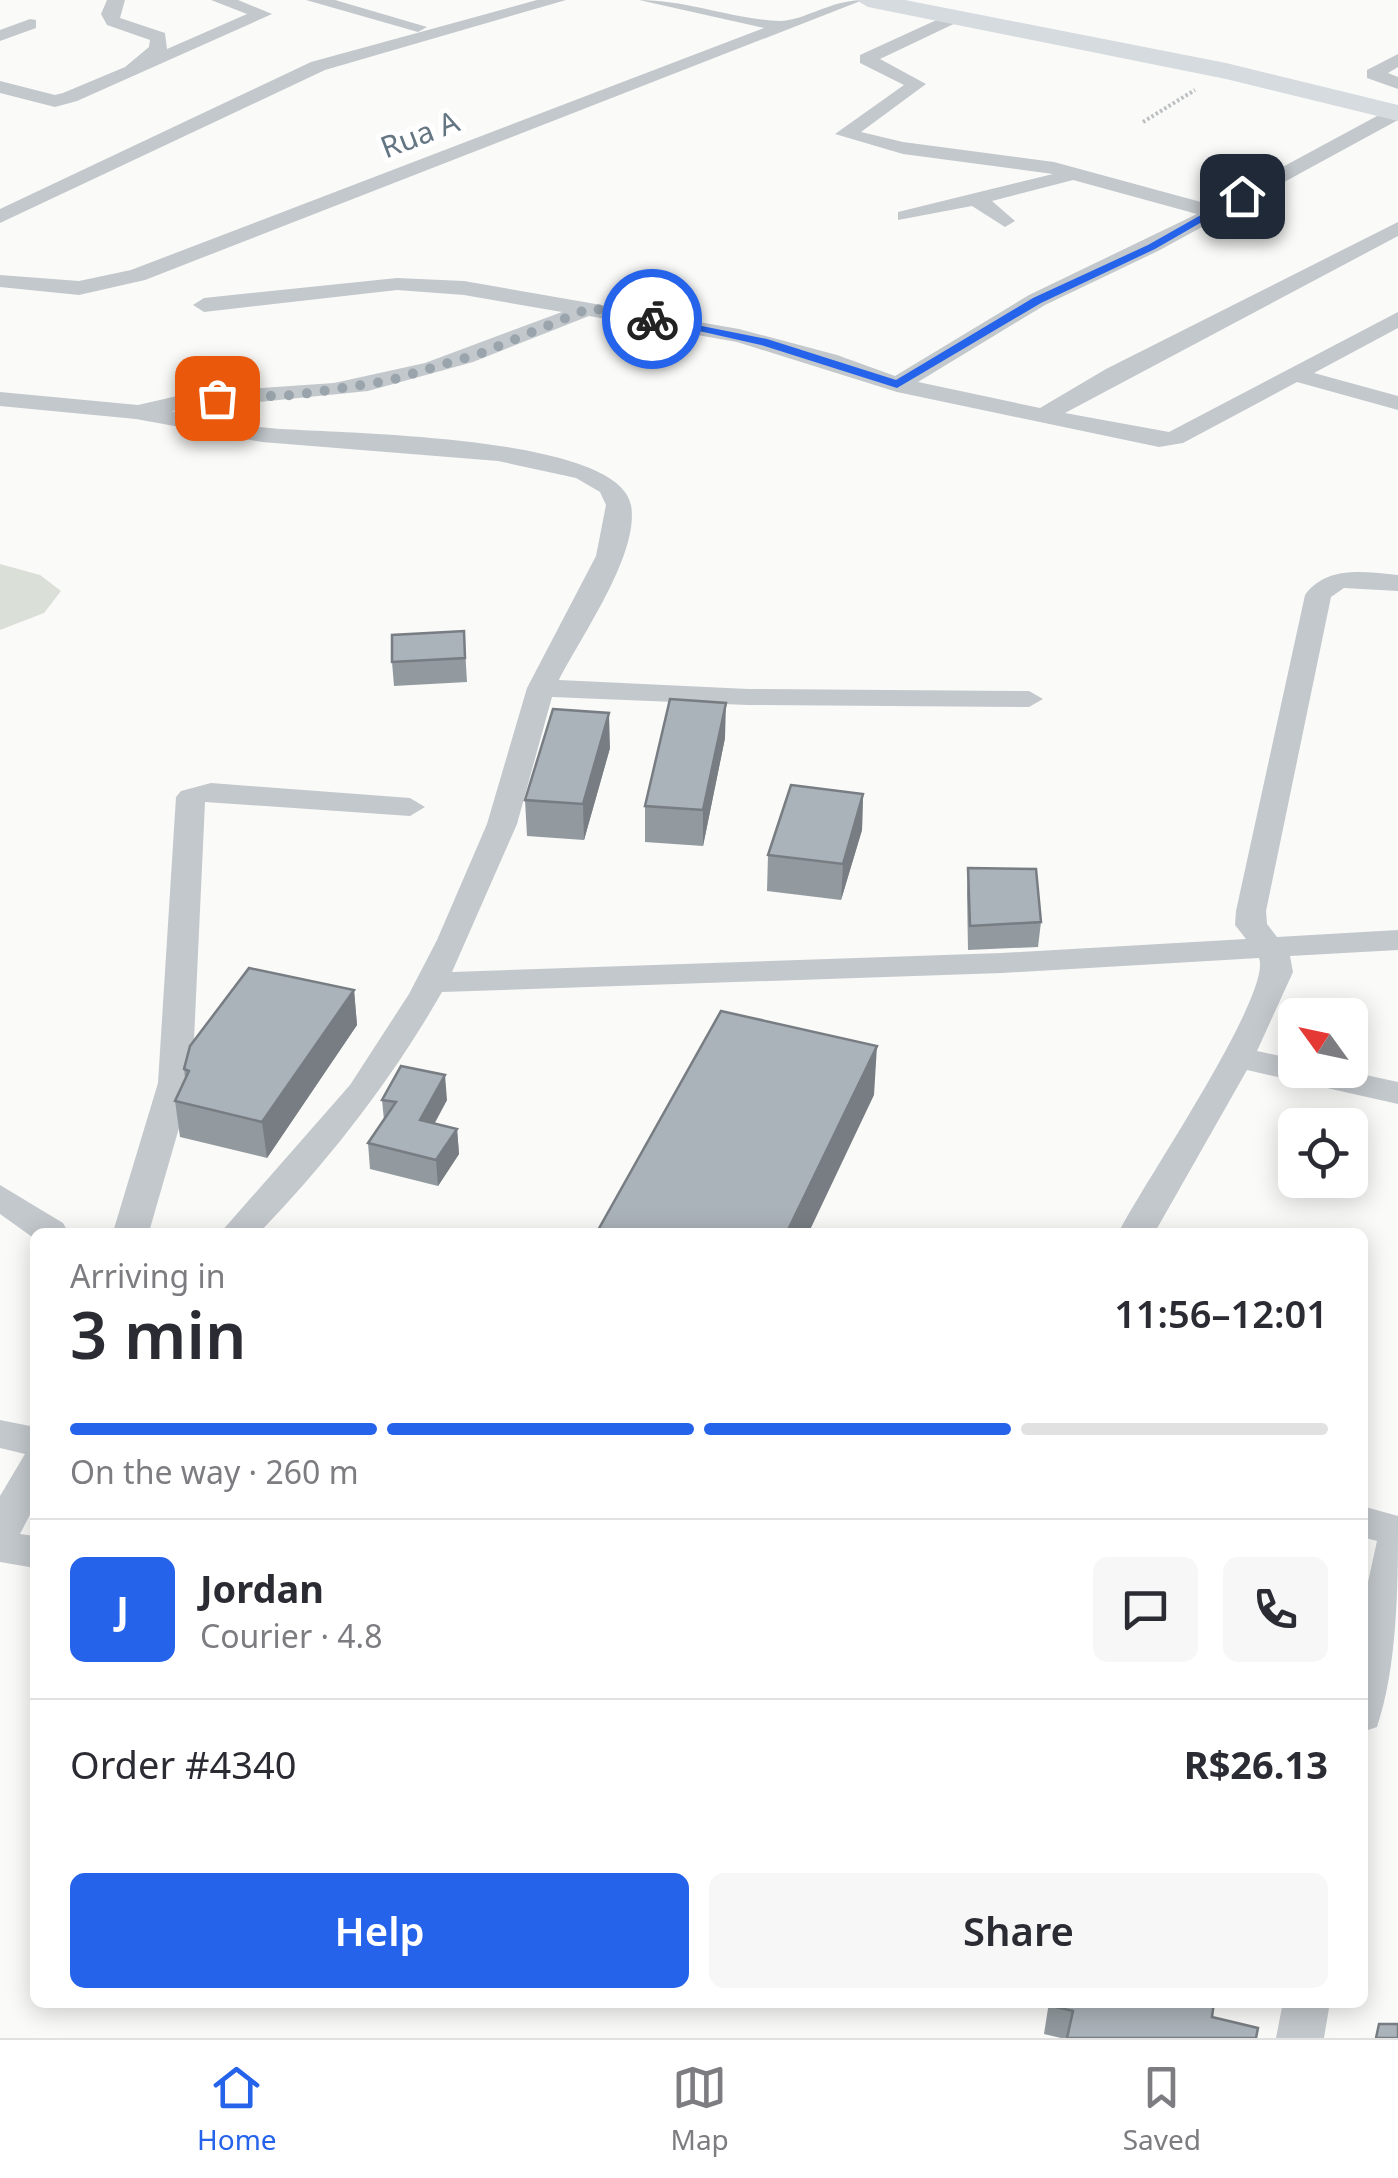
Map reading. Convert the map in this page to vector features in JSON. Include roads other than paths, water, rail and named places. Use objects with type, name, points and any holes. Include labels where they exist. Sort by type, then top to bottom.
[{"type":"main road","points":[[868,0],[1226,71],[1398,113]]},
{"type":"street","points":[[116,0],[110,14],[113,22],[160,37],[158,50],[122,76]]},
{"type":"street","points":[[0,87],[56,100],[122,76],[263,14],[220,0]]},
{"type":"street","points":[[315,0],[418,27]]},
{"type":"street","points":[[0,217],[318,66],[557,0]]},
{"type":"street","points":[[648,0],[785,27]]},
{"type":"street","name":"Rua A","points":[[0,281],[79,288],[137,275],[854,0]]},
{"type":"street","points":[[954,18],[866,59],[917,84],[845,134],[903,148],[1079,174],[1210,211]]},
{"type":"street","points":[[0,36],[30,24]]},
{"type":"street","points":[[1398,59],[1374,74],[1398,84]]},
{"type":"street","points":[[897,384],[1037,300],[1152,247],[1210,211],[1398,113]]},
{"type":"street","points":[[905,216],[1079,174]]},
{"type":"street","points":[[976,199],[1005,221]]},
{"type":"street","points":[[1045,415],[1114,374],[1398,228]]},
{"type":"street","points":[[204,305],[418,284],[590,308],[764,342],[897,384],[1167,440],[1398,319]]},
{"type":"street","points":[[139,412],[190,400],[296,395],[388,381],[500,347],[590,308]]},
{"type":"street","points":[[1292,374],[1398,404]]},
{"type":"street","points":[[0,399],[139,412],[261,435],[533,460],[579,471],[614,490],[621,507],[602,574],[542,688],[505,818],[468,915],[434,983],[340,1126],[242,1228]]},
{"type":"street","points":[[1140,1228],[1174,1164],[1241,1058],[1277,972],[1278,962],[1251,925],[1252,898],[1318,595],[1323,588],[1341,581],[1398,583]]},
{"type":"street","points":[[542,688],[748,698],[1029,699]]},
{"type":"street","points":[[132,1228],[175,1083],[191,797],[210,792],[410,807]]},
{"type":"street","points":[[434,983],[646,972],[983,964],[1398,940]]},
{"type":"street","points":[[1241,1058],[1398,1094]]},
{"type":"street","points":[[0,1197],[44,1228]]},
{"type":"street","points":[[0,1434],[30,1441]]},
{"type":"street","points":[[0,1534],[30,1476]]},
{"type":"street","points":[[1368,1522],[1398,1533],[1368,1684]]},
{"type":"street","points":[[0,1546],[30,1551]]},
{"type":"street","points":[[1300,2038],[1306,2008]]}]
